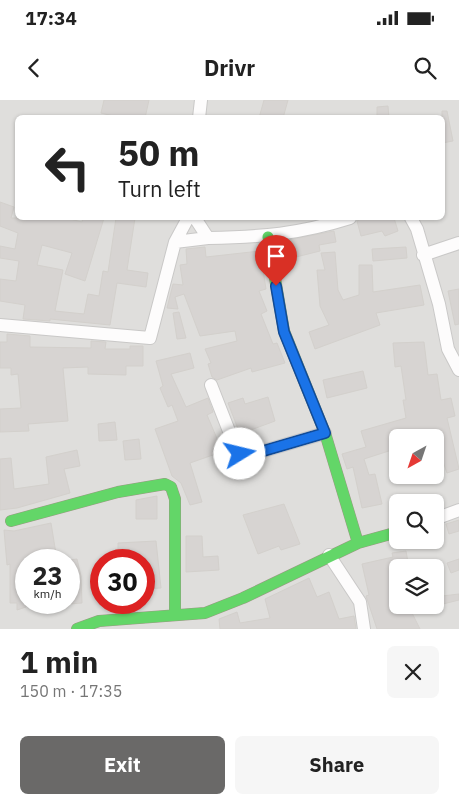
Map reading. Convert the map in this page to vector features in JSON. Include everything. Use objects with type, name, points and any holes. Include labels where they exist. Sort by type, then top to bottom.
[{"type":"street","points":[[199,115],[201,100]]},
{"type":"street","points":[[0,325],[150,338],[175,242],[187,220]]},
{"type":"street","points":[[196,220],[208,238]]},
{"type":"street","points":[[175,242],[208,238],[268,237],[318,228],[344,220]]},
{"type":"street","points":[[412,220],[417,229],[423,255],[439,304],[448,349],[459,370]]},
{"type":"street","points":[[268,237],[284,332],[325,433],[358,542]]},
{"type":"street","points":[[423,255],[459,243]]},
{"type":"street","points":[[211,384],[236,449],[240,454],[246,456],[325,433]]},
{"type":"street","points":[[11,522],[118,492],[165,484],[171,488],[175,499],[175,615]]},
{"type":"street","points":[[444,516],[459,510]]},
{"type":"street","points":[[77,629],[99,621],[205,613],[243,598],[358,542],[389,534]]},
{"type":"street","points":[[329,555],[360,602],[364,629]]},
{"type":"street","points":[[99,621],[112,629]]},
{"type":"shaded area","points":[[0,100],[459,100],[459,629],[0,629]]},
{"type":"building","points":[[104,100],[149,100],[146,115],[109,115],[101,113]]},
{"type":"building","points":[[264,100],[288,100],[284,115],[260,115]]},
{"type":"building","points":[[388,106],[389,115],[377,115],[377,107]]},
{"type":"building","points":[[442,111],[447,111],[453,141],[445,142],[445,115],[442,115]]},
{"type":"building","points":[[0,202],[14,207],[11,218],[15,218],[15,220],[74,220],[82,222],[82,220],[103,220],[85,281],[65,274],[72,253],[42,245],[37,265],[63,270],[55,311],[84,314],[88,294],[99,296],[103,271],[108,272],[116,220],[135,220],[127,270],[148,273],[146,287],[117,283],[110,325],[50,319],[50,321],[23,319],[25,305],[0,301],[0,279],[16,281],[19,261],[0,258],[0,246],[15,249],[18,233],[0,226]]},
{"type":"building","points":[[395,220],[398,231],[385,236],[382,231],[361,236],[357,221]]},
{"type":"building","points":[[334,231],[336,242],[319,245],[320,251],[288,259],[283,241]]},
{"type":"building","points":[[205,247],[206,257],[260,251],[266,289],[259,291],[267,311],[261,314],[273,344],[277,343],[285,363],[252,372],[251,368],[217,380],[212,377],[208,364],[211,363],[205,349],[237,341],[235,331],[200,336],[184,294],[175,297],[178,309],[167,308],[173,284],[183,285],[180,265],[187,264],[186,249]]},
{"type":"building","points":[[406,247],[407,258],[373,261],[372,249]]},
{"type":"building","points":[[335,252],[338,290],[343,300],[359,295],[359,265],[372,265],[373,292],[420,285],[424,305],[376,313],[380,325],[315,349],[309,332],[329,325],[320,306],[317,270],[325,270],[321,253]]},
{"type":"building","points":[[459,289],[459,324],[455,325],[448,291]]},
{"type":"building","points":[[179,312],[186,338],[177,339],[173,313]]},
{"type":"building","points":[[7,334],[30,336],[30,347],[91,348],[91,341],[106,342],[105,349],[130,349],[130,346],[143,346],[143,366],[126,366],[126,375],[88,374],[88,367],[63,368],[68,421],[28,424],[29,431],[0,432],[0,409],[21,408],[18,374],[11,375],[11,368],[0,368],[0,342],[7,342]]},
{"type":"building","points":[[424,342],[428,375],[437,374],[441,400],[451,398],[455,416],[447,418],[459,469],[447,473],[444,464],[444,429],[389,429],[389,451],[364,459],[369,475],[375,474],[382,504],[362,508],[353,467],[347,469],[342,454],[366,447],[361,431],[406,418],[403,400],[406,400],[401,366],[395,367],[393,343]]},
{"type":"building","points":[[190,353],[194,368],[171,374],[186,407],[208,398],[213,412],[207,415],[218,441],[223,439],[227,450],[190,463],[202,502],[190,505],[181,483],[172,476],[155,429],[178,421],[172,405],[168,407],[160,388],[163,386],[156,361]]},
{"type":"building","points":[[363,371],[367,388],[327,398],[323,380]]},
{"type":"building","points":[[268,397],[275,421],[240,434],[228,403],[243,398],[245,404]]},
{"type":"building","points":[[115,422],[117,440],[99,441],[98,424]]},
{"type":"building","points":[[139,439],[141,459],[125,460],[123,441]]},
{"type":"building","points":[[77,450],[80,466],[64,469],[70,493],[17,508],[0,510],[0,459],[11,458],[14,489],[49,484],[46,457]]},
{"type":"building","points":[[157,496],[157,519],[136,519],[136,500]]},
{"type":"building","points":[[284,504],[300,544],[281,550],[279,546],[258,554],[243,515]]},
{"type":"building","points":[[459,520],[459,531],[449,534],[446,524]]},
{"type":"building","points":[[51,523],[55,549],[15,549],[15,603],[10,603],[10,564],[7,565],[4,530],[14,531]]},
{"type":"building","points":[[186,536],[202,536],[203,557],[218,556],[219,570],[186,572]]},
{"type":"building","points":[[156,541],[161,588],[155,588],[155,549],[118,549],[118,543]]},
{"type":"building","points":[[406,551],[407,559],[389,559],[389,614],[412,614],[420,629],[377,629],[366,596],[369,595],[362,564],[393,557],[392,553]]},
{"type":"building","points":[[459,559],[459,570],[451,573],[447,563]]},
{"type":"building","points":[[80,572],[81,576],[82,603],[80,603]]},
{"type":"building","points":[[309,578],[317,597],[329,592],[339,619],[354,616],[356,629],[220,629],[219,619],[237,612],[240,623],[270,618],[265,599]]},
{"type":"building","points":[[459,594],[459,600],[444,604],[444,596]]},
{"type":"traffic: fast","points":[[268,237],[284,331],[325,433],[358,543]]},
{"type":"traffic: fast","points":[[11,521],[118,492],[165,484],[171,487],[175,499],[175,615]]},
{"type":"traffic: fast","points":[[77,629],[99,621],[205,613],[243,598],[358,543],[389,534]]},
{"type":"route","points":[[240,454],[246,456],[325,433],[284,332],[276,286]]}]
